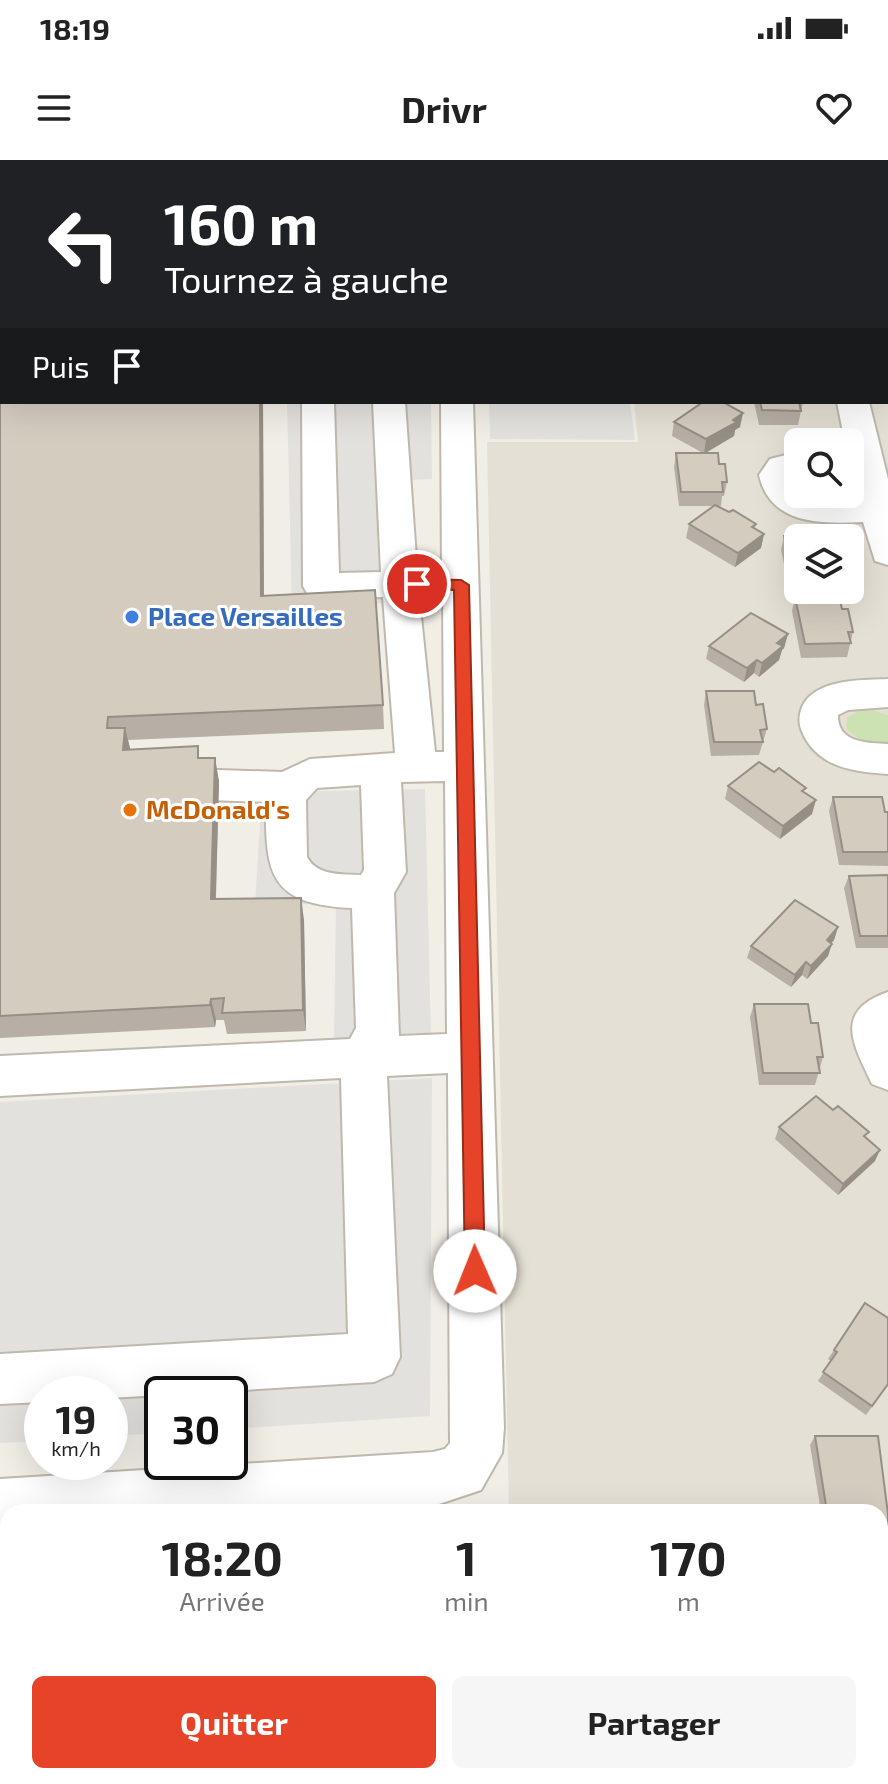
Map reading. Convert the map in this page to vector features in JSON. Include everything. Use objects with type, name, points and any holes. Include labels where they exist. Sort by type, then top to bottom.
[{"type":"street","points":[[318,404],[321,586],[461,585]]},
{"type":"street","points":[[0,1379],[374,1357],[363,1057],[379,1031],[373,892],[385,872],[398,768],[400,584],[389,404]]},
{"type":"street","points":[[32,1504],[433,1479],[462,1471],[475,1453],[478,1428],[472,1052],[457,404]]},
{"type":"street","points":[[853,404],[855,428]]},
{"type":"street","points":[[784,466],[776,475],[784,498]]},
{"type":"street","points":[[864,476],[888,553]]},
{"type":"street","points":[[812,508],[827,511],[877,510]]},
{"type":"street","points":[[888,693],[837,699],[823,706],[818,717],[820,729],[839,751],[856,757],[888,759]]},
{"type":"street","points":[[373,892],[324,890],[309,885],[289,867],[286,798],[291,788],[298,780],[322,771],[465,766]]},
{"type":"street","points":[[126,785],[291,788]]},
{"type":"street","points":[[888,1011],[874,1023],[873,1038],[888,1070]]},
{"type":"street","points":[[55,1074],[61,1030]]},
{"type":"street","points":[[0,1076],[472,1052]]},
{"type":"shaded area","points":[[287,404],[431,404],[432,479],[407,480],[384,571],[383,603],[292,607]]},
{"type":"shaded area","points":[[489,404],[630,404],[635,440],[490,439]]},
{"type":"shaded area","points":[[634,404],[888,404],[888,1504],[509,1504],[487,442],[638,442]]},
{"type":"shaded area","points":[[425,789],[431,1037],[334,1040],[336,904],[255,905],[262,792]]},
{"type":"shaded area","points":[[432,1078],[430,1416],[248,1428],[248,1376],[144,1376],[144,1434],[128,1435],[128,1376],[24,1376],[24,1442],[0,1443],[0,1102]]},
{"type":"green space","points":[[866,708],[888,715],[888,742],[864,743],[846,729],[847,717]]},
{"type":"building","name":"Place Versailles","points":[[0,404],[260,404],[261,596],[375,590],[383,705],[108,717],[107,728],[125,728],[123,750],[198,746],[198,758],[215,758],[211,899],[301,898],[303,1010],[222,1013],[224,998],[211,999],[210,1005],[0,1016]]},
{"type":"building","points":[[700,404],[727,404],[743,413],[733,420],[737,422],[706,439],[674,422]]},
{"type":"building","points":[[760,404],[799,404],[801,411],[762,410]]},
{"type":"building","points":[[676,453],[718,453],[719,464],[725,464],[727,482],[722,482],[723,492],[681,492]]},
{"type":"building","points":[[715,505],[729,512],[733,510],[756,524],[752,527],[764,534],[738,553],[689,524]]},
{"type":"building","points":[[796,604],[841,604],[842,609],[848,609],[853,632],[848,632],[851,643],[805,644]]},
{"type":"building","points":[[751,613],[788,634],[777,643],[783,646],[762,663],[757,660],[747,668],[709,646]]},
{"type":"building","points":[[706,691],[754,691],[756,705],[763,704],[767,729],[760,730],[763,742],[714,742]]},
{"type":"building","points":[[759,762],[774,772],[779,768],[806,788],[802,791],[816,800],[783,826],[728,786]]},
{"type":"building","points":[[833,797],[882,797],[885,812],[888,812],[888,852],[843,852]]},
{"type":"building","points":[[888,875],[888,936],[860,936],[849,876]]},
{"type":"building","points":[[795,900],[838,927],[827,940],[832,944],[811,966],[806,962],[795,975],[751,946]]},
{"type":"building","points":[[754,1004],[808,1004],[811,1023],[818,1023],[823,1057],[817,1057],[820,1073],[763,1073]]},
{"type":"building","points":[[816,1096],[833,1110],[838,1106],[869,1132],[864,1136],[880,1150],[843,1184],[779,1127]]},
{"type":"building","points":[[865,1303],[888,1318],[888,1384],[872,1406],[823,1372]]},
{"type":"building","points":[[815,1436],[878,1436],[887,1504],[826,1504]]},
{"type":"place","name":"Place Versailles","points":[[132,617]]},
{"type":"place","name":"McDonald's","points":[[130,810]]},
{"type":"route","points":[[417,584],[461,585],[475,1271]]}]
